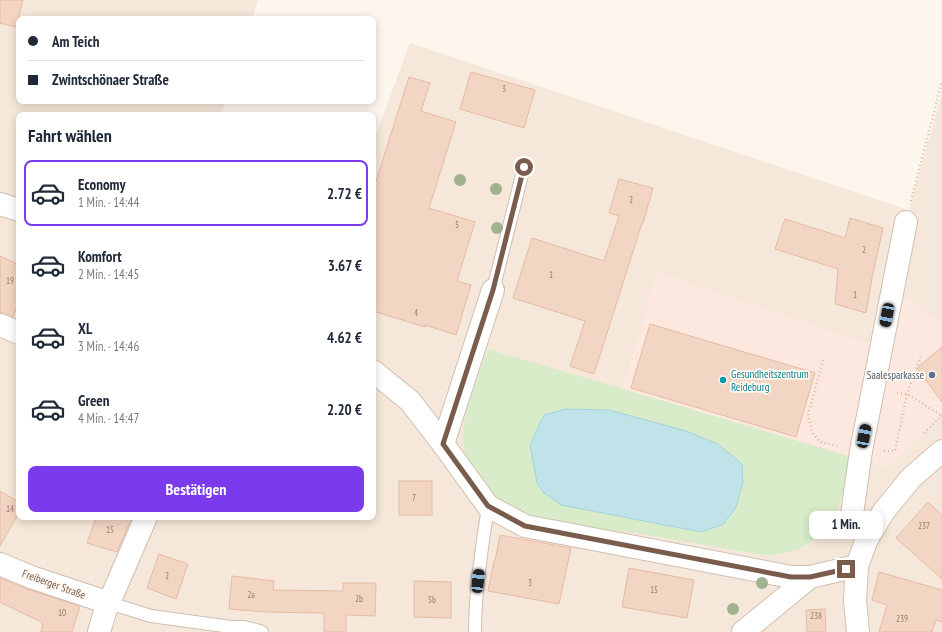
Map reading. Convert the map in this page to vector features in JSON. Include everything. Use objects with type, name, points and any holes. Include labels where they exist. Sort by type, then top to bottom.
[{"type":"street","points":[[0,204],[16,209]]},
{"type":"street","points":[[867,539],[852,514],[872,389],[906,222]]},
{"type":"street","points":[[443,444],[493,290]]},
{"type":"street","points":[[0,325],[16,332]]},
{"type":"street","points":[[376,373],[410,401],[488,506],[525,526],[791,577],[810,577],[858,566]]},
{"type":"street","points":[[858,632],[855,600],[858,566],[867,539],[884,511],[911,478],[942,450]]},
{"type":"street","points":[[99,632],[109,603],[145,520]]},
{"type":"street","name":"Freiberger Straße","points":[[0,564],[109,603]]},
{"type":"street","points":[[743,632],[810,577]]},
{"type":"lane","points":[[493,290],[524,167]]},
{"type":"lane","points":[[475,632],[475,608],[488,506]]},
{"type":"lane","points":[[109,603],[151,616],[231,627],[244,627],[262,632]]},
{"type":"path","points":[[906,222],[942,81]]},
{"type":"path","points":[[872,389],[907,394],[941,416]]},
{"type":"shaded area","points":[[0,0],[258,0],[253,16],[16,16],[16,104],[224,104],[222,112],[16,112],[16,520],[376,520],[376,134],[410,43],[909,210],[942,92],[942,632],[0,632]]},
{"type":"shaded area","points":[[657,272],[876,346],[893,349],[904,296],[942,325],[942,415],[887,467],[623,389]]},
{"type":"green space","points":[[488,349],[849,456],[844,489],[836,515],[823,533],[800,549],[769,556],[636,533],[545,525],[504,504],[478,482],[466,461],[463,440],[466,410]]},
{"type":"water","points":[[566,409],[609,410],[686,431],[718,444],[742,464],[743,482],[736,507],[724,524],[701,532],[561,505],[544,493],[537,483],[530,445],[544,415]]},
{"type":"building","points":[[0,0],[23,0],[19,16],[16,16],[16,27],[0,23]]},
{"type":"building","points":[[471,72],[535,90],[524,128],[460,109]]},
{"type":"building","points":[[409,77],[430,83],[421,111],[456,122],[429,208],[475,222],[457,281],[471,285],[456,335],[376,312],[376,182]]},
{"type":"building","points":[[619,179],[653,188],[594,374],[570,366],[585,321],[513,298],[532,238],[604,261],[619,216],[609,213]]},
{"type":"building","points":[[850,218],[883,228],[866,313],[835,304],[838,269],[775,249],[785,219],[845,238]]},
{"type":"building","points":[[0,256],[16,264],[16,310],[13,317],[5,313],[0,313]]},
{"type":"building","name":"Gesundheitszentrum Reideburg","points":[[650,324],[815,373],[796,437],[631,388]]},
{"type":"building","name":"Saalesparkasse","points":[[942,347],[942,402],[917,368]]},
{"type":"building","points":[[399,481],[432,481],[432,515],[399,515]]},
{"type":"building","points":[[0,491],[16,500],[16,518],[0,546]]},
{"type":"building","points":[[928,502],[942,515],[942,579],[896,538]]},
{"type":"building","points":[[95,520],[131,520],[117,552],[87,543]]},
{"type":"building","points":[[500,535],[571,548],[559,604],[488,591]]},
{"type":"building","points":[[159,554],[188,564],[176,599],[147,588]]},
{"type":"building","points":[[629,568],[694,580],[687,618],[622,607]]},
{"type":"building","points":[[879,572],[942,590],[942,622],[936,620],[932,632],[879,632],[887,605],[872,600]]},
{"type":"building","points":[[232,576],[274,581],[273,590],[343,591],[343,583],[376,583],[375,616],[346,615],[346,632],[324,632],[324,613],[265,612],[229,609]]},
{"type":"building","points":[[0,578],[27,589],[80,606],[72,632],[41,632],[43,623],[0,602]]},
{"type":"building","points":[[414,581],[451,582],[451,618],[414,617]]},
{"type":"building","points":[[825,609],[826,632],[807,632],[806,610]]},
{"type":"place","name":"Saalesparkasse","points":[[932,375]]},
{"type":"place","name":"Gesundheitszentrum Reideburg","points":[[723,380]]},
{"type":"route","points":[[524,167],[493,290],[443,444],[488,506],[525,526],[791,577],[810,577],[846,569]]}]
